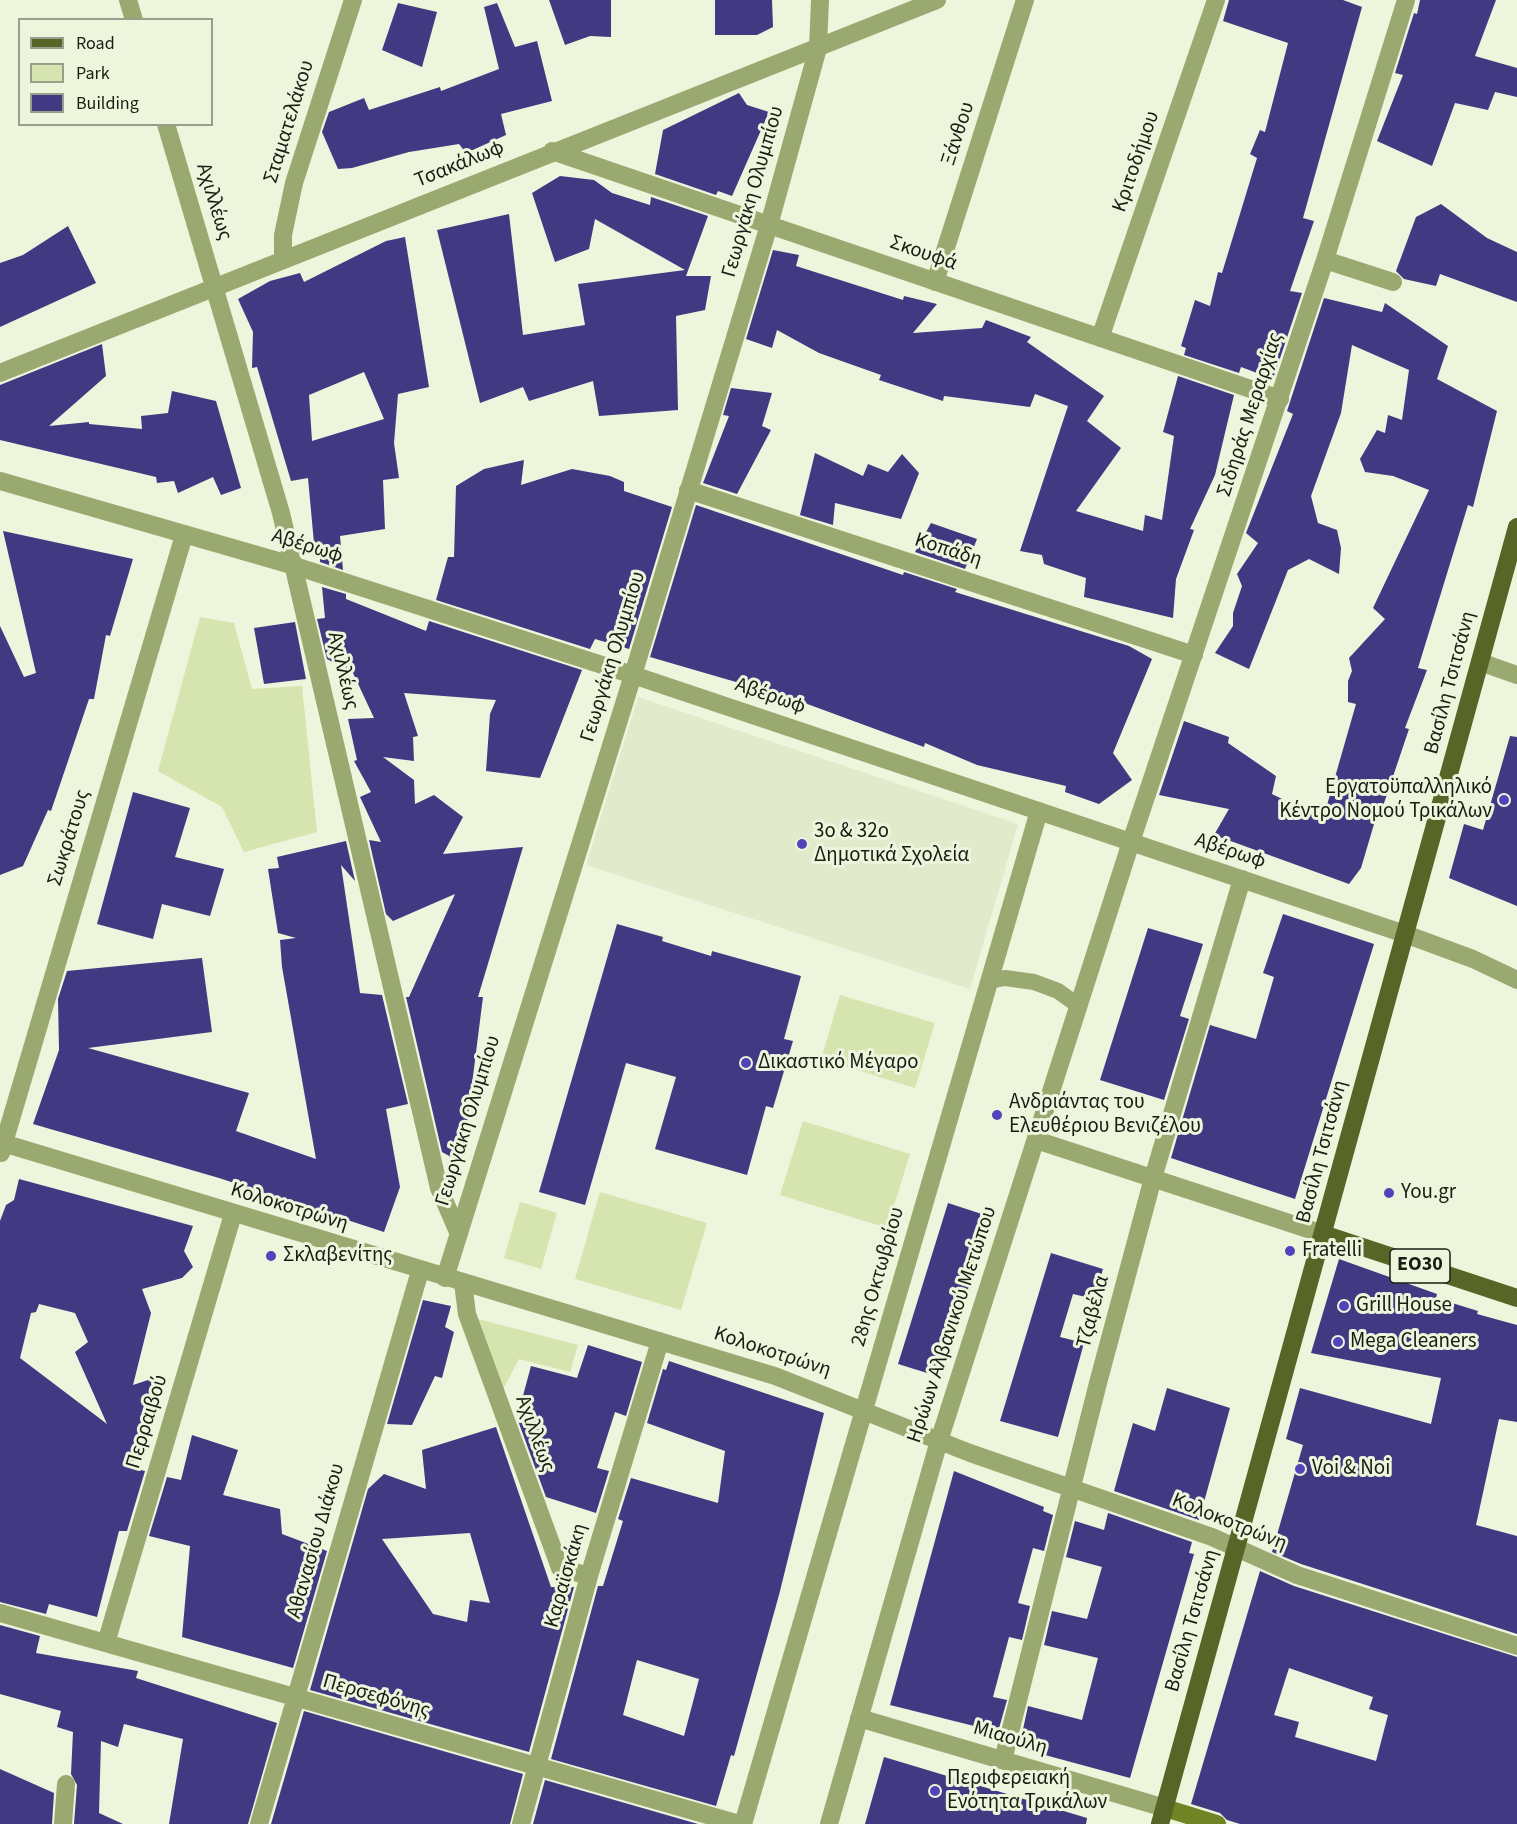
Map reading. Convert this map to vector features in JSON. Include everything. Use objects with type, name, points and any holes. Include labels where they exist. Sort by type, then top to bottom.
[{"type":"main road","name":"Βασίλη Τσιτσάνη","points":[[1162,1816],[1517,527]]},
{"type":"main road","name":"ΕΟ30","points":[[1323,1234],[1517,1298]]},
{"type":"street","points":[[128,0],[133,18]]},
{"type":"street","name":"Σταματελάκου","points":[[283,260],[283,235],[294,183],[353,0]]},
{"type":"street","name":"Γεωργάκη Ολυμπίου","points":[[445,1278],[633,675],[769,225],[818,48],[820,0]]},
{"type":"street","name":"Τσακάλωφ","points":[[0,373],[937,0]]},
{"type":"street","name":"Ξάνθου","points":[[936,282],[1025,0]]},
{"type":"street","name":"Κριτοδήμου","points":[[1100,338],[1216,0]]},
{"type":"street","name":"Σιδηράς Μεραρχίας","points":[[1131,842],[1280,399],[1406,0]]},
{"type":"street","name":"Αχιλλέως","points":[[167,126],[216,287],[295,566],[439,1188],[458,1233]]},
{"type":"street","name":"Σκουφά","points":[[552,152],[1280,399]]},
{"type":"street","points":[[1325,260],[1393,282]]},
{"type":"street","name":"Αβέρωφ","points":[[0,481],[295,566],[633,675],[1405,934],[1473,959],[1517,980]]},
{"type":"street","name":"Κοπάδη","points":[[688,490],[1194,655]]},
{"type":"street","name":"Σωκράτους","points":[[1,1146],[184,535]]},
{"type":"street","points":[[1480,662],[1517,675]]},
{"type":"street","name":"28ης Οκτωβρίου","points":[[741,1824],[1039,811]]},
{"type":"street","name":"Ηρώων Αλβανικού Μετώπου","points":[[829,1824],[939,1441],[1131,842]]},
{"type":"street","name":"Τζαβέλα","points":[[1003,1760],[1153,1178],[1242,879]]},
{"type":"street","points":[[1036,1140],[1323,1234]]},
{"type":"street","name":"Κολοκοτρώνη","points":[[1,1146],[775,1376],[864,1409],[939,1441],[1237,1548],[1327,1586],[1517,1646]]},
{"type":"street","name":"Περραιβού","points":[[105,1643],[233,1214]]},
{"type":"street","name":"Αθανασίου Διάκου","points":[[259,1824],[294,1697],[420,1271]]},
{"type":"street","name":"Αχιλλέως","points":[[463,1283],[467,1314],[560,1568],[589,1576]]},
{"type":"street","name":"Καραϊσκάκη","points":[[521,1824],[589,1576],[660,1341]]},
{"type":"street","name":"Περσεφόνης","points":[[0,1613],[741,1824]]},
{"type":"street","name":"Μιαούλη","points":[[859,1718],[1003,1760],[1162,1816],[1217,1824]]},
{"type":"street","points":[[63,1824],[66,1784]]},
{"type":"lane","points":[[989,981],[1005,978],[1034,982],[1058,991],[1079,1006]]},
{"type":"shaded area","name":"3ο & 32ο Δημοτικά Σχολεία","points":[[638,697],[1018,824],[970,989],[586,865]]},
{"type":"green space","points":[[200,617],[234,623],[252,689],[302,686],[317,832],[244,852],[222,807],[158,771]]},
{"type":"green space","points":[[840,995],[935,1023],[915,1088],[821,1059]]},
{"type":"green space","points":[[803,1121],[910,1154],[887,1228],[780,1195]]},
{"type":"green space","points":[[600,1192],[707,1223],[681,1310],[575,1279]]},
{"type":"green space","points":[[520,1202],[557,1213],[541,1269],[504,1258]]},
{"type":"green space","points":[[471,1317],[578,1345],[570,1372],[519,1359],[501,1393]]},
{"type":"building","points":[[549,0],[611,0],[611,37],[590,36],[565,45]]},
{"type":"building","points":[[715,0],[772,0],[773,27],[757,35],[715,35]]},
{"type":"building","points":[[1229,0],[1343,0],[1362,7],[1303,218],[1314,221],[1290,291],[1302,293],[1273,379],[1241,367],[1239,373],[1184,355],[1186,348],[1181,346],[1195,300],[1210,306],[1218,272],[1222,273],[1257,158],[1250,154],[1260,130],[1265,132],[1288,43],[1223,21]]},
{"type":"building","points":[[1420,0],[1496,0],[1475,56],[1517,68],[1517,97],[1495,92],[1488,110],[1455,103],[1432,166],[1377,141],[1403,75],[1395,73]]},
{"type":"building","points":[[398,3],[437,12],[422,67],[382,50]]},
{"type":"building","points":[[497,3],[515,47],[537,41],[552,101],[501,114],[506,135],[466,153],[459,144],[409,152],[352,168],[338,169],[322,132],[329,112],[364,98],[369,110],[440,87],[441,91],[499,69],[484,7]]},
{"type":"building","points":[[739,93],[747,105],[769,112],[732,196],[718,191],[716,195],[655,174],[663,130]]},
{"type":"building","points":[[560,176],[594,180],[612,193],[650,205],[651,197],[708,216],[686,276],[711,276],[705,310],[676,316],[678,410],[599,416],[593,381],[529,401],[523,387],[480,403],[437,230],[509,214],[523,335],[585,325],[578,284],[685,270],[595,219],[589,249],[555,262],[532,193]]},
{"type":"building","points":[[1441,204],[1487,238],[1517,252],[1517,302],[1440,274],[1436,286],[1404,279],[1396,271],[1416,217]]},
{"type":"building","points":[[68,226],[96,283],[0,327],[0,263],[23,255]]},
{"type":"building","points":[[405,237],[429,387],[398,394],[394,443],[399,478],[383,480],[385,529],[340,536],[343,570],[320,562],[320,556],[315,554],[308,478],[291,481],[257,367],[252,368],[253,332],[238,299],[270,281],[300,273],[304,282],[386,241]],"holes":[[[364,372],[384,419],[312,441],[309,395]]]},
{"type":"building","points":[[773,250],[799,255],[796,266],[903,300],[904,296],[937,304],[913,333],[982,328],[986,320],[1031,337],[1027,342],[1104,396],[1087,421],[1121,448],[1076,511],[1143,531],[1145,515],[1162,520],[1174,436],[1163,432],[1178,376],[1234,395],[1215,475],[1190,529],[1194,530],[1176,579],[1173,618],[1084,597],[1086,578],[1044,564],[1042,555],[1020,551],[1068,406],[1035,394],[1030,407],[944,396],[943,401],[879,380],[881,375],[819,353],[777,330],[772,348],[746,339]]},
{"type":"building","points":[[1324,298],[1382,312],[1385,303],[1448,346],[1437,379],[1497,411],[1473,507],[1468,505],[1418,668],[1427,670],[1405,728],[1409,729],[1380,815],[1377,814],[1361,868],[1349,884],[1214,835],[1229,809],[1159,795],[1184,721],[1229,737],[1228,743],[1276,776],[1272,794],[1323,819],[1356,704],[1348,702],[1348,681],[1352,671],[1349,658],[1385,619],[1373,608],[1429,490],[1393,476],[1365,472],[1360,459],[1377,430],[1385,433],[1388,415],[1402,420],[1409,370],[1352,345],[1341,413],[1311,496],[1318,523],[1337,530],[1341,548],[1339,574],[1309,559],[1288,570],[1249,669],[1215,653],[1233,626],[1233,613],[1242,586],[1237,574],[1258,543],[1246,533],[1293,414],[1287,411]]},
{"type":"building","points":[[102,344],[106,376],[49,426],[89,422],[89,424],[142,429],[141,416],[168,413],[172,391],[216,401],[241,488],[221,495],[213,477],[178,493],[174,481],[157,483],[156,477],[0,440],[0,385]]},
{"type":"building","points":[[731,388],[772,393],[762,426],[771,430],[737,494],[703,483],[729,416],[723,415]]},
{"type":"building","points":[[815,453],[863,476],[868,464],[888,472],[902,454],[919,473],[901,519],[835,503],[833,525],[800,515]]},
{"type":"building","points":[[524,460],[521,485],[572,469],[610,476],[624,482],[624,491],[672,507],[629,649],[595,639],[590,649],[436,600],[448,557],[454,557],[456,486],[484,469]]},
{"type":"building","points":[[696,505],[903,575],[904,572],[957,589],[955,592],[1129,646],[1152,659],[1113,753],[1132,780],[1099,804],[1065,792],[1066,786],[977,765],[925,743],[924,747],[791,698],[650,657]]},
{"type":"building","points":[[931,523],[977,539],[965,569],[915,552]]},
{"type":"building","points":[[3,531],[133,559],[110,636],[106,635],[94,699],[89,699],[51,811],[48,810],[23,866],[0,875],[0,626],[24,677],[36,673]]},
{"type":"building","points":[[322,587],[346,594],[346,599],[426,631],[429,621],[582,670],[540,778],[486,771],[490,714],[496,700],[404,693],[418,736],[413,737],[414,761],[383,757],[414,780],[415,804],[434,795],[463,817],[443,854],[523,847],[478,997],[483,997],[462,1163],[442,1152],[406,997],[409,997],[455,894],[393,921],[386,914],[369,840],[381,842],[360,797],[371,792],[354,761],[357,760],[348,719],[374,718],[353,673],[327,659],[317,619],[325,618]]},
{"type":"building","points":[[295,622],[306,679],[264,684],[254,628]]},
{"type":"building","points":[[1510,736],[1517,737],[1517,906],[1449,878],[1464,824],[1483,830]]},
{"type":"building","points":[[133,792],[190,808],[175,857],[224,869],[210,916],[162,904],[153,939],[97,924]]},
{"type":"building","points":[[346,841],[355,881],[341,865],[360,993],[382,995],[408,1104],[386,1109],[400,1187],[384,1232],[219,1178],[33,1124],[59,1050],[58,999],[67,971],[202,958],[212,1032],[88,1048],[249,1093],[236,1131],[316,1159],[282,967],[280,940],[296,938],[278,933],[268,869],[279,868],[277,857]]},
{"type":"building","points":[[1283,914],[1374,944],[1295,1199],[1171,1158],[1210,1025],[1256,1039],[1274,977],[1263,973]]},
{"type":"building","points":[[617,924],[663,937],[662,941],[711,956],[712,951],[801,976],[784,1039],[793,1041],[773,1108],[766,1106],[747,1175],[655,1149],[676,1077],[626,1063],[585,1205],[539,1192]]},
{"type":"building","points":[[1148,928],[1203,944],[1180,1016],[1189,1019],[1164,1100],[1100,1080]]},
{"type":"building","points":[[19,1179],[193,1226],[184,1251],[193,1267],[182,1278],[142,1289],[151,1313],[133,1385],[154,1378],[132,1468],[145,1471],[127,1531],[119,1531],[97,1617],[49,1604],[46,1614],[0,1602],[0,1221],[6,1205],[14,1200]],"holes":[[[39,1304],[75,1313],[88,1342],[75,1352],[107,1424],[20,1358],[31,1313],[36,1312]]]},
{"type":"building","points":[[948,1203],[991,1217],[940,1377],[898,1364]]},
{"type":"building","points":[[1051,1253],[1103,1269],[1094,1299],[1073,1294],[1060,1337],[1084,1343],[1058,1437],[1000,1421]]},
{"type":"building","points":[[1339,1259],[1437,1294],[1436,1298],[1478,1311],[1477,1314],[1517,1325],[1517,1422],[1499,1419],[1476,1525],[1517,1536],[1517,1634],[1301,1564],[1272,1552],[1303,1445],[1286,1439],[1300,1388],[1431,1424],[1441,1378],[1311,1353]]},
{"type":"building","points":[[423,1300],[451,1306],[445,1327],[454,1332],[442,1378],[435,1376],[412,1425],[387,1424]]},
{"type":"building","points":[[588,1345],[642,1362],[626,1416],[615,1412],[597,1468],[609,1471],[596,1513],[546,1497],[517,1418],[531,1366],[577,1378]]},
{"type":"building","points":[[669,1361],[824,1413],[779,1595],[734,1756],[731,1755],[716,1806],[551,1759],[598,1586],[603,1586],[623,1521],[618,1519],[631,1478],[718,1503],[725,1451],[647,1423],[663,1369],[666,1370]],"holes":[[[637,1660],[699,1679],[684,1736],[623,1715]]]},
{"type":"building","points":[[1167,1388],[1230,1408],[1199,1520],[1114,1491],[1133,1423],[1155,1431]]},
{"type":"building","points":[[496,1427],[551,1587],[574,1587],[529,1752],[310,1690],[368,1489],[384,1474],[426,1489],[422,1450]],"holes":[[[470,1533],[490,1603],[470,1600],[467,1622],[433,1614],[382,1539]]]},
{"type":"building","points":[[192,1435],[238,1450],[223,1495],[280,1509],[282,1534],[327,1551],[293,1668],[182,1637],[190,1546],[149,1536],[167,1477],[181,1480]]},
{"type":"building","points":[[954,1471],[1044,1507],[1043,1511],[1053,1515],[1044,1551],[1033,1548],[1018,1603],[1030,1606],[1022,1640],[1009,1637],[993,1697],[1007,1700],[998,1732],[890,1705]]},
{"type":"building","points":[[1108,1513],[1192,1542],[1189,1553],[1194,1554],[1130,1778],[1019,1748],[1028,1706],[1082,1720],[1098,1658],[1044,1645],[1052,1611],[1087,1619],[1102,1567],[1066,1557],[1075,1521],[1104,1530]]},
{"type":"building","points":[[1260,1571],[1294,1586],[1517,1657],[1517,1824],[1240,1824],[1227,1820],[1220,1813],[1191,1804]],"holes":[[[1289,1668],[1373,1697],[1369,1709],[1388,1715],[1376,1761],[1295,1737],[1299,1722],[1274,1715]]]},
{"type":"building","points":[[0,1625],[40,1636],[36,1653],[138,1671],[136,1678],[277,1723],[248,1824],[169,1824],[183,1739],[124,1724],[118,1747],[101,1741],[99,1813],[123,1824],[74,1824],[77,1785],[71,1774],[73,1732],[57,1727],[61,1711],[0,1694]]},
{"type":"building","points":[[304,1711],[523,1774],[510,1824],[271,1824]]},
{"type":"building","name":"Περιφερειακή Ενότητα Τρικάλων","points":[[884,1757],[1087,1818],[1086,1824],[865,1824]]},
{"type":"building","points":[[0,1769],[54,1793],[52,1824],[0,1824]]},
{"type":"building","points":[[545,1780],[698,1824],[533,1824]]},
{"type":"place","name":"Εργατοϋπαλληλικό Κέντρο Νομού Τρικάλων","points":[[1504,800]]},
{"type":"place","name":"3ο & 32ο Δημοτικά Σχολεία","points":[[802,844]]},
{"type":"place","name":"Δικαστικό Μέγαρο","points":[[746,1063]]},
{"type":"place","name":"Ανδριάντας του Ελευθέριου Βενιζέλου","points":[[997,1115]]},
{"type":"place","name":"You.gr","points":[[1389,1193]]},
{"type":"place","name":"Fratelli","points":[[1290,1251]]},
{"type":"place","name":"Σκλαβενίτης","points":[[271,1256]]},
{"type":"place","name":"Grill House","points":[[1344,1306]]},
{"type":"place","name":"Mega Cleaners","points":[[1338,1342]]},
{"type":"place","name":"Voi & Noi","points":[[1300,1469]]},
{"type":"place","name":"Περιφερειακή Ενότητα Τρικάλων","points":[[935,1791]]}]
